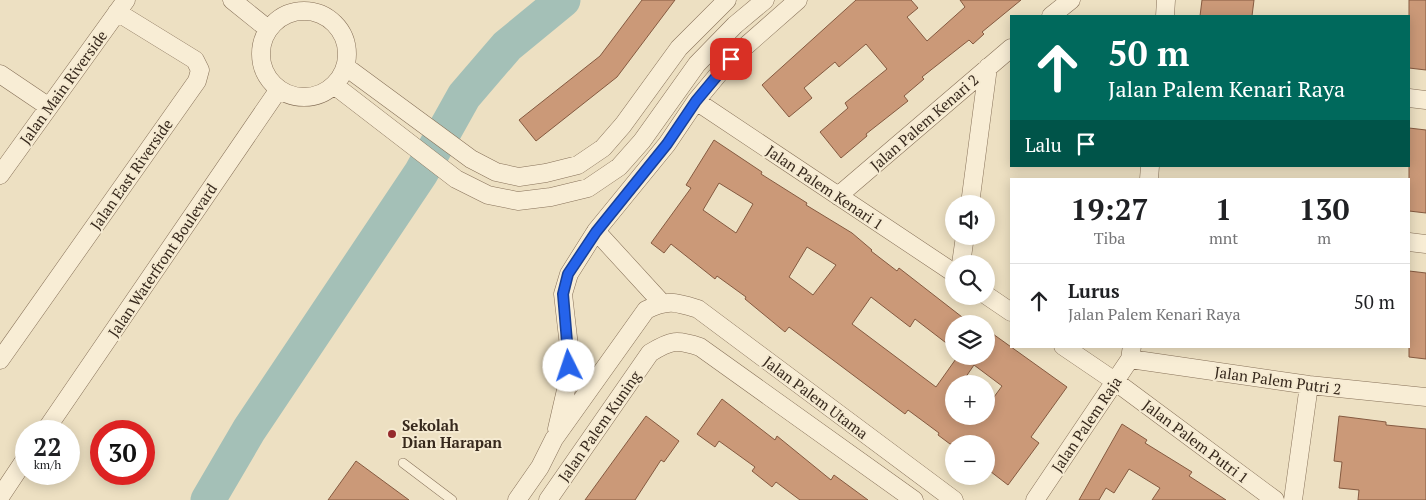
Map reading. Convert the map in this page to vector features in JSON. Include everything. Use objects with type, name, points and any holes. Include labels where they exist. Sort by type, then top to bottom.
[{"type":"street","points":[[232,0],[268,29]]},
{"type":"street","points":[[346,67],[470,159],[496,172],[519,177],[546,173],[578,165],[603,148],[623,126],[678,48],[727,0]]},
{"type":"street","points":[[334,85],[456,179],[488,195],[518,201],[551,197],[588,188],[619,167],[642,141],[698,64],[735,25],[765,0]]},
{"type":"street","name":"Jalan Palem Kuning","points":[[554,438],[569,377],[570,355],[563,294],[568,274],[596,232],[667,144],[696,101],[731,59],[798,0]]},
{"type":"street","points":[[1051,15],[1070,0]]},
{"type":"street","points":[[1165,15],[1166,0]]},
{"type":"street","name":"Jalan Main Riverside","points":[[0,175],[122,6]]},
{"type":"street","name":"Jalan East Riverside","points":[[0,360],[197,81],[200,70],[195,60],[122,6]]},
{"type":"street","points":[[299,10],[317,12],[333,21],[343,34],[348,50],[346,67],[334,85],[322,93],[308,97],[293,95],[279,89],[268,77],[262,61],[262,45],[268,29],[282,17],[299,10]]},
{"type":"street","name":"Jalan Palem Kenari 2","points":[[838,196],[1010,49]]},
{"type":"street","points":[[971,195],[988,67]]},
{"type":"street","points":[[0,74],[49,107]]},
{"type":"street","name":"Jalan Waterfront Boulevard","points":[[53,420],[279,89]]},
{"type":"street","points":[[1410,98],[1426,100]]},
{"type":"street","name":"Jalan Palem Kenari 1","points":[[696,101],[945,267]]},
{"type":"street","points":[[596,232],[668,302]]},
{"type":"street","points":[[1410,242],[1426,244]]},
{"type":"street","points":[[995,301],[1010,311]]},
{"type":"street","name":"Jalan Palem Kuning","points":[[517,500],[540,467],[554,438],[646,310],[668,302]]},
{"type":"street","name":"Jalan Palem Utama","points":[[668,302],[698,309],[954,500]]},
{"type":"street","name":"Jalan Palem Utama","points":[[650,353],[666,343],[681,341],[700,347],[914,500]]},
{"type":"street","points":[[1066,348],[1116,382]]},
{"type":"street","name":"Jalan Palem Kuning","points":[[548,500],[650,353]]},
{"type":"street","name":"Jalan Palem Raja","points":[[1035,500],[1116,382],[1131,353]]},
{"type":"street","name":"Jalan Palem Putri 2","points":[[1131,353],[1308,385],[1426,397]]},
{"type":"street","name":"Jalan Palem Putri 1","points":[[1116,382],[1275,500]]},
{"type":"street","points":[[1293,500],[1308,385]]},
{"type":"street","points":[[0,496],[15,474]]},
{"type":"lane","points":[[403,462],[452,500]]},
{"type":"building","points":[[642,0],[675,0],[617,77],[536,141],[519,120],[600,56]]},
{"type":"building","points":[[856,0],[911,0],[918,8],[907,17],[927,41],[965,7],[960,0],[1021,0],[982,32],[984,34],[973,44],[969,40],[922,77],[924,79],[904,96],[908,101],[866,134],[867,136],[841,158],[820,132],[848,108],[845,103],[887,69],[866,44],[839,67],[835,62],[804,88],[812,98],[789,117],[762,85]]},
{"type":"building","points":[[1202,0],[1254,0],[1252,15],[1200,15]]},
{"type":"building","points":[[1409,0],[1426,0],[1426,70],[1410,68]]},
{"type":"building","points":[[1410,128],[1426,130],[1426,213],[1410,211]]},
{"type":"building","points":[[714,140],[762,172],[761,174],[807,203],[806,205],[852,233],[897,271],[899,268],[959,315],[945,315],[945,342],[915,319],[910,327],[871,297],[852,324],[936,387],[952,365],[974,365],[995,365],[995,335],[1067,387],[1031,437],[1039,443],[1008,485],[995,475],[995,435],[945,435],[945,440],[938,435],[939,433],[908,410],[905,414],[789,327],[785,332],[745,299],[746,297],[717,276],[715,279],[671,244],[664,253],[651,243],[691,188],[686,185]],"holes":[[[719,183],[753,204],[736,233],[703,210]],[[807,247],[836,265],[813,295],[789,277]]]},
{"type":"building","points":[[1410,271],[1426,273],[1426,359],[1409,357]]},
{"type":"building","points":[[722,399],[775,440],[777,436],[831,480],[834,475],[868,500],[800,500],[776,482],[772,487],[752,471],[755,467],[719,441],[715,447],[697,434]]},
{"type":"building","points":[[646,416],[679,441],[664,462],[661,460],[635,500],[585,500]]},
{"type":"building","points":[[1339,416],[1386,422],[1386,425],[1426,429],[1426,500],[1358,500],[1359,490],[1339,488],[1342,462],[1334,461]]},
{"type":"building","points":[[1122,424],[1147,440],[1145,443],[1192,472],[1189,476],[1226,500],[1152,500],[1160,488],[1129,469],[1114,493],[1106,488],[1099,500],[1079,500]]},
{"type":"building","points":[[356,461],[409,500],[328,500]]},
{"type":"waterway","points":[[208,500],[249,430],[421,173],[464,96],[507,46],[563,0]]},
{"type":"place","name":"Sekolah Dian Harapan","points":[[392,434]]},
{"type":"route","points":[[569,366],[570,355],[563,294],[568,274],[596,232],[667,144],[696,101],[731,59]]}]
